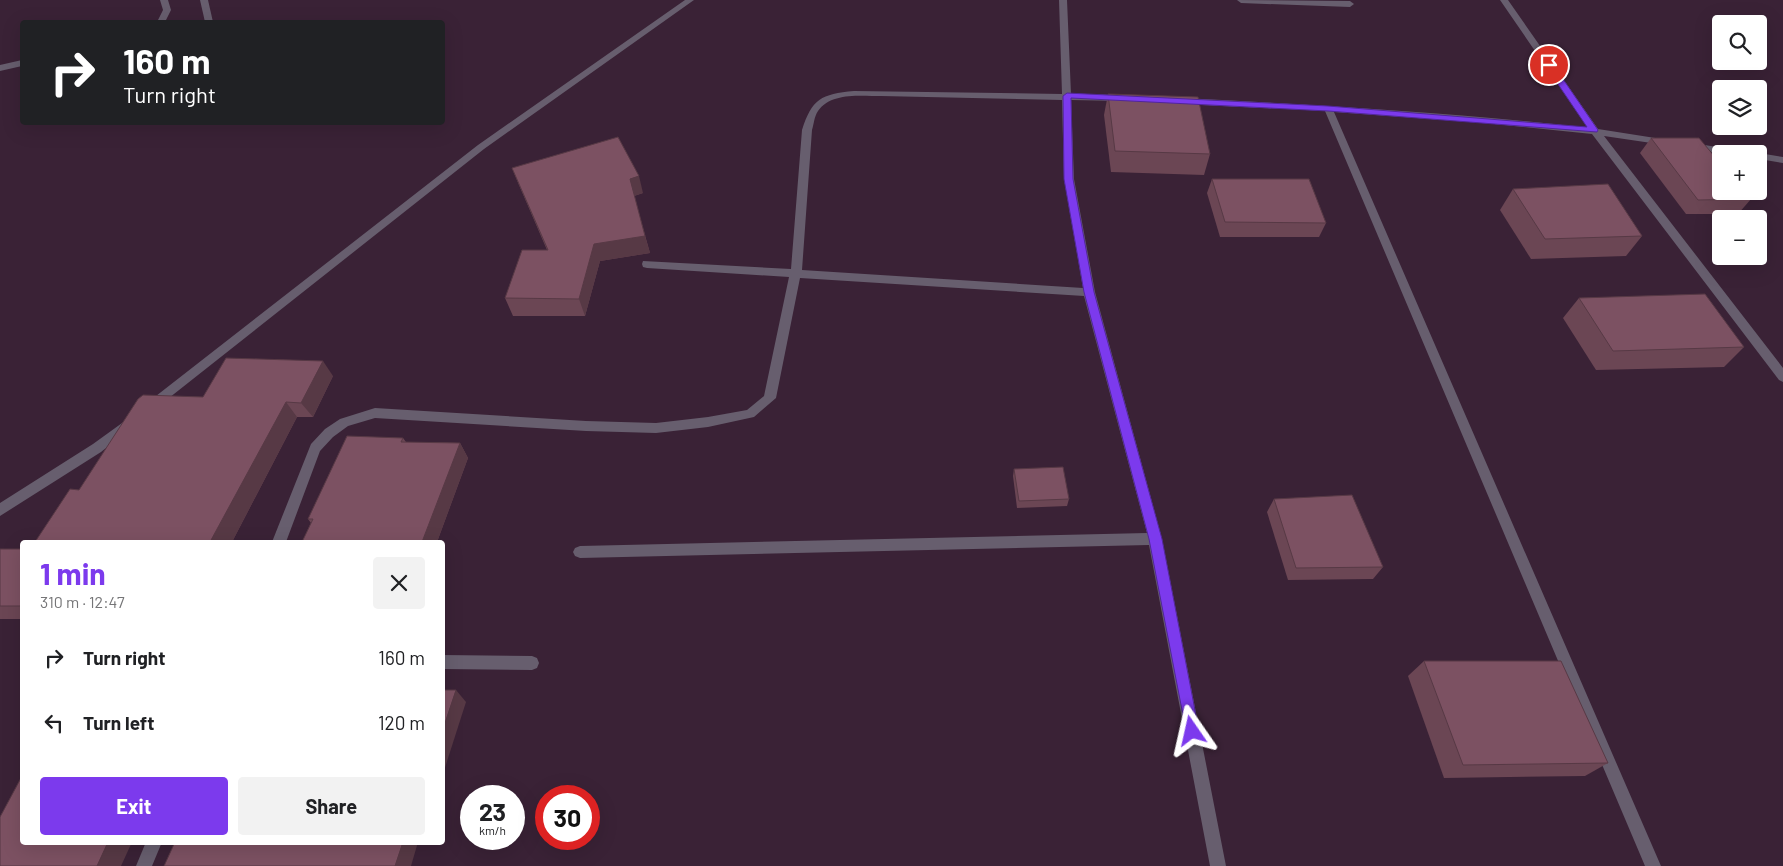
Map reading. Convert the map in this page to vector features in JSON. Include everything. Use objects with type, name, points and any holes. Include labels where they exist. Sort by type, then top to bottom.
[{"type":"street","points":[[162,20],[167,10],[164,0]]},
{"type":"street","points":[[204,0],[209,20]]},
{"type":"street","points":[[0,510],[97,448],[480,147],[690,0]]},
{"type":"street","points":[[1063,0],[1068,179],[1089,292],[1156,539],[1218,866]]},
{"type":"street","points":[[1242,0],[1350,4]]},
{"type":"street","points":[[1504,0],[1594,130],[1783,377]]},
{"type":"street","points":[[0,68],[20,63]]},
{"type":"street","points":[[280,540],[315,448],[329,433],[344,422],[362,415],[375,413],[586,426],[656,428],[708,422],[750,414],[770,398],[796,272],[807,130],[813,111],[826,100],[844,94],[881,93],[1135,99]]},
{"type":"street","points":[[1173,101],[1328,108],[1594,130],[1712,149]]},
{"type":"street","points":[[1328,108],[1653,866]]},
{"type":"street","points":[[1767,157],[1783,160]]},
{"type":"street","points":[[647,264],[1089,292]]},
{"type":"street","points":[[580,552],[1156,539]]},
{"type":"street","points":[[445,662],[532,663]]},
{"type":"street","points":[[144,866],[153,845]]},
{"type":"building","points":[[1108,94],[1198,97],[1210,154],[1115,151]]},
{"type":"building","points":[[618,137],[639,176],[630,179],[645,236],[594,244],[579,299],[505,298],[522,250],[548,250],[512,168]]},
{"type":"building","points":[[1651,138],[1699,138],[1712,153],[1712,200],[1698,200]]},
{"type":"building","points":[[1212,179],[1309,179],[1326,223],[1225,222]]},
{"type":"building","points":[[1608,184],[1642,236],[1545,239],[1513,189]]},
{"type":"building","points":[[1705,294],[1744,347],[1613,351],[1579,298]]},
{"type":"building","points":[[226,358],[323,361],[301,403],[286,402],[211,540],[36,540],[70,489],[79,490],[138,399],[143,395],[203,397]]},
{"type":"building","points":[[347,436],[403,438],[401,442],[460,443],[423,540],[303,540],[313,519],[308,519]]},
{"type":"building","points":[[1063,467],[1069,499],[1019,501],[1014,469]]},
{"type":"building","points":[[1352,495],[1383,567],[1296,568],[1274,499]]},
{"type":"building","points":[[0,549],[20,549],[20,606],[0,606]]},
{"type":"building","points":[[1424,661],[1561,661],[1608,763],[1463,765]]},
{"type":"building","points":[[445,690],[456,690],[445,723]]},
{"type":"building","points":[[20,780],[20,845],[107,845],[97,866],[0,866],[0,817]]},
{"type":"building","points":[[174,845],[402,845],[395,866],[164,866]]},
{"type":"route","points":[[1192,731],[1156,539],[1089,292],[1068,179],[1067,96],[1328,108],[1594,130],[1549,65]]}]
